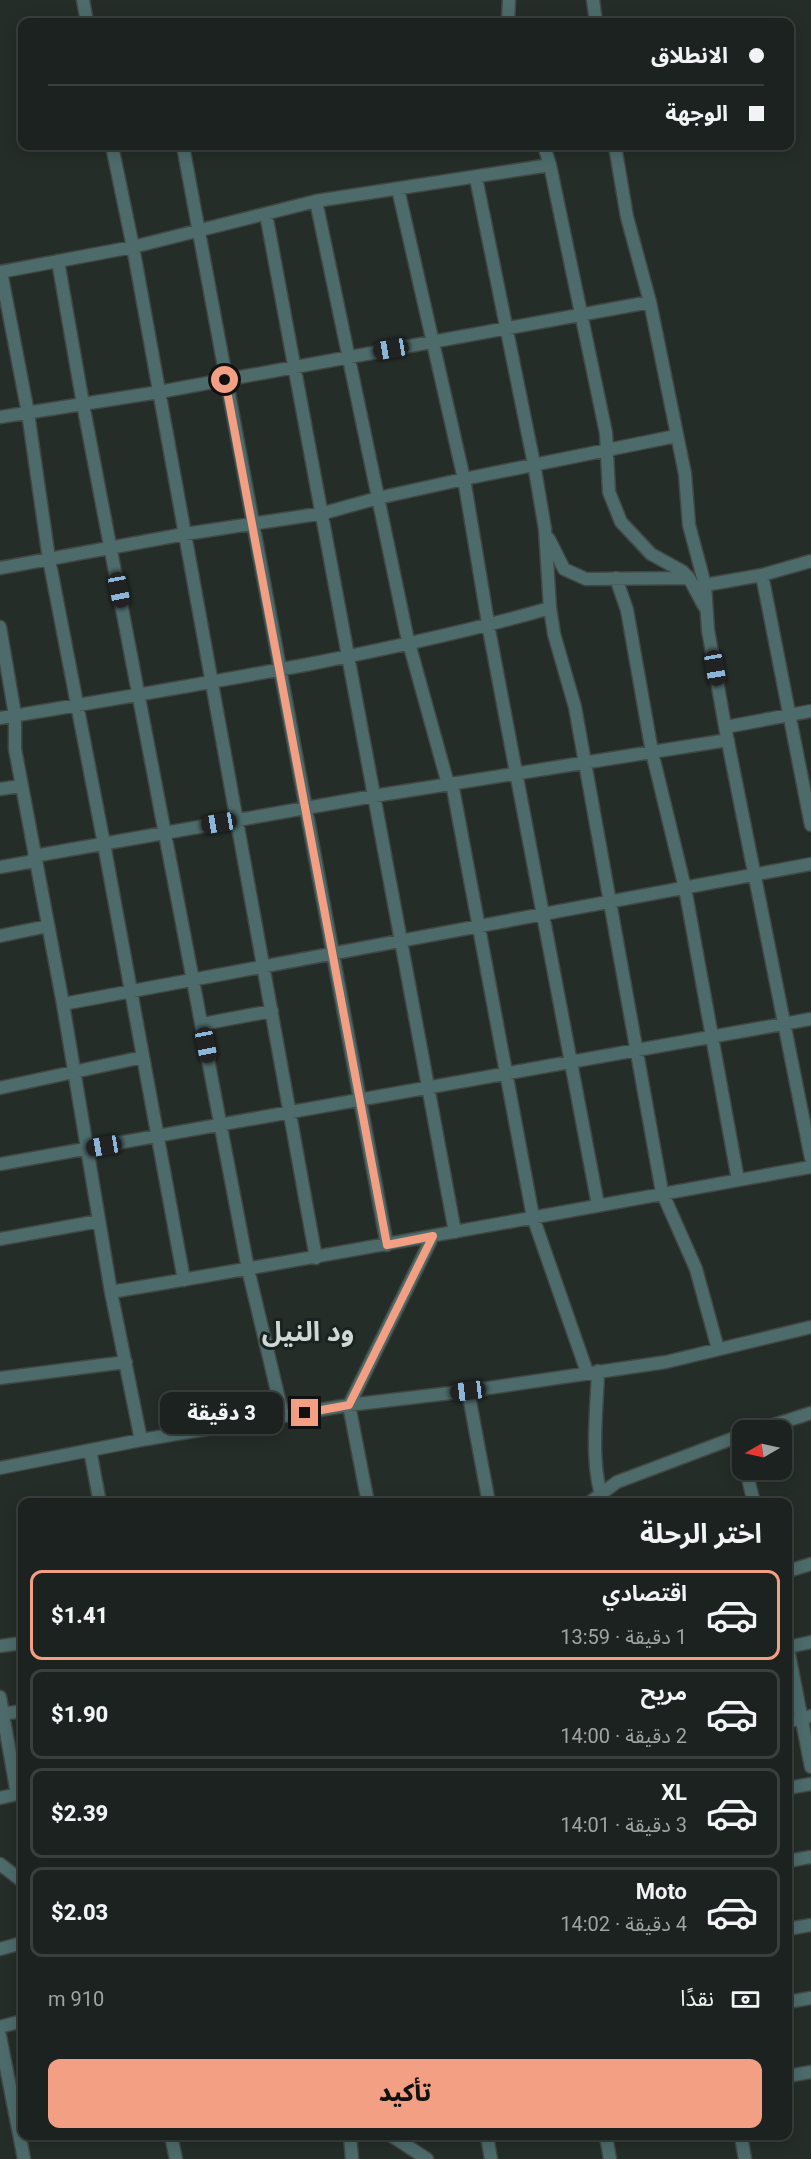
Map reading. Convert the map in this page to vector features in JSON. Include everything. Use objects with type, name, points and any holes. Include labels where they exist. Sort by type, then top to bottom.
[{"type":"street","points":[[83,0],[86,18]]},
{"type":"street","points":[[508,18],[510,0]]},
{"type":"street","points":[[593,0],[595,18]]},
{"type":"street","points":[[113,150],[133,247],[316,1258]]},
{"type":"street","points":[[184,150],[387,1245]]},
{"type":"street","points":[[545,150],[606,433],[609,492],[621,522],[651,554],[682,571],[689,578],[707,612]]},
{"type":"street","points":[[616,150],[627,217],[650,302],[685,474],[689,525],[705,585],[708,630],[728,740],[811,1158]]},
{"type":"street","points":[[184,1280],[49,559],[28,412],[0,272],[133,247],[316,201],[550,165]]},
{"type":"street","points":[[476,178],[534,464],[545,529],[554,634],[574,707],[662,1192],[696,1269],[718,1349]]},
{"type":"street","points":[[398,189],[464,479],[516,773],[598,1205]]},
{"type":"street","points":[[316,201],[409,643],[450,784],[479,926],[532,1217],[593,1371],[596,1458],[602,1498]]},
{"type":"street","points":[[266,214],[455,1232]]},
{"type":"street","points":[[58,261],[83,404],[248,1269],[283,1416]]},
{"type":"street","points":[[0,417],[159,392],[650,302]]},
{"type":"street","points":[[0,568],[185,534],[322,513],[464,479],[676,436]]},
{"type":"street","points":[[545,529],[564,569],[586,579],[689,578]]},
{"type":"street","points":[[705,585],[762,575],[811,561]]},
{"type":"street","points":[[762,575],[811,825]]},
{"type":"street","points":[[616,578],[627,610],[652,752],[685,888],[738,1180]]},
{"type":"street","points":[[0,718],[348,656],[489,626],[550,608]]},
{"type":"street","points":[[0,627],[15,715],[15,749],[21,786],[63,1004],[111,1292],[141,1440]]},
{"type":"street","points":[[726,727],[811,711]]},
{"type":"street","points":[[0,867],[104,844],[305,808],[728,740]]},
{"type":"street","points":[[0,789],[21,786]]},
{"type":"street","points":[[63,1004],[811,864]]},
{"type":"street","points":[[0,936],[48,926]]},
{"type":"street","points":[[202,1024],[272,1011]]},
{"type":"street","points":[[0,1164],[811,1018]]},
{"type":"street","points":[[0,1088],[143,1057]]},
{"type":"street","points":[[111,1292],[316,1258],[662,1192],[811,1167]]},
{"type":"street","points":[[0,1239],[99,1221]]},
{"type":"street","points":[[367,1498],[349,1405],[433,1236]]},
{"type":"street","points":[[0,1468],[141,1440],[349,1405],[468,1391],[666,1362],[811,1327]]},
{"type":"street","points":[[0,1378],[126,1362]]},
{"type":"street","points":[[468,1391],[488,1498]]},
{"type":"street","points":[[789,1420],[811,1413]]},
{"type":"street","points":[[602,1498],[617,1482],[732,1439]]},
{"type":"street","points":[[90,1450],[99,1498]]},
{"type":"street","points":[[748,1480],[753,1498]]},
{"type":"street","points":[[792,1570],[811,1564]]},
{"type":"street","points":[[792,1647],[811,1642]]},
{"type":"street","points":[[0,1646],[18,1643]]},
{"type":"street","points":[[792,1663],[806,1717],[811,1767]]},
{"type":"street","points":[[0,1697],[18,1784]]},
{"type":"street","points":[[3,1714],[18,1712]]},
{"type":"street","points":[[792,1787],[811,1784]]},
{"type":"street","points":[[0,1798],[18,1794]]},
{"type":"street","points":[[792,1860],[811,1857]]},
{"type":"street","points":[[0,1864],[18,1878]]},
{"type":"street","points":[[792,1928],[811,1925]]},
{"type":"street","points":[[0,1949],[18,1944]]},
{"type":"street","points":[[792,2001],[811,1998]]},
{"type":"street","points":[[0,2027],[18,2022]]},
{"type":"street","points":[[0,2036],[18,2128]]},
{"type":"street","points":[[792,2075],[811,2072]]},
{"type":"street","points":[[20,2140],[24,2159]]},
{"type":"street","points":[[172,2140],[176,2159]]},
{"type":"street","points":[[350,2140],[352,2159]]},
{"type":"street","points":[[398,2140],[427,2159]]},
{"type":"street","points":[[488,2140],[491,2159]]},
{"type":"street","points":[[607,2140],[610,2159]]},
{"type":"street","points":[[742,2140],[745,2159]]},
{"type":"district","name":"ود النيل","points":[[308,1332]]},
{"type":"route","points":[[225,380],[387,1245],[433,1236],[349,1405],[305,1413]]}]
